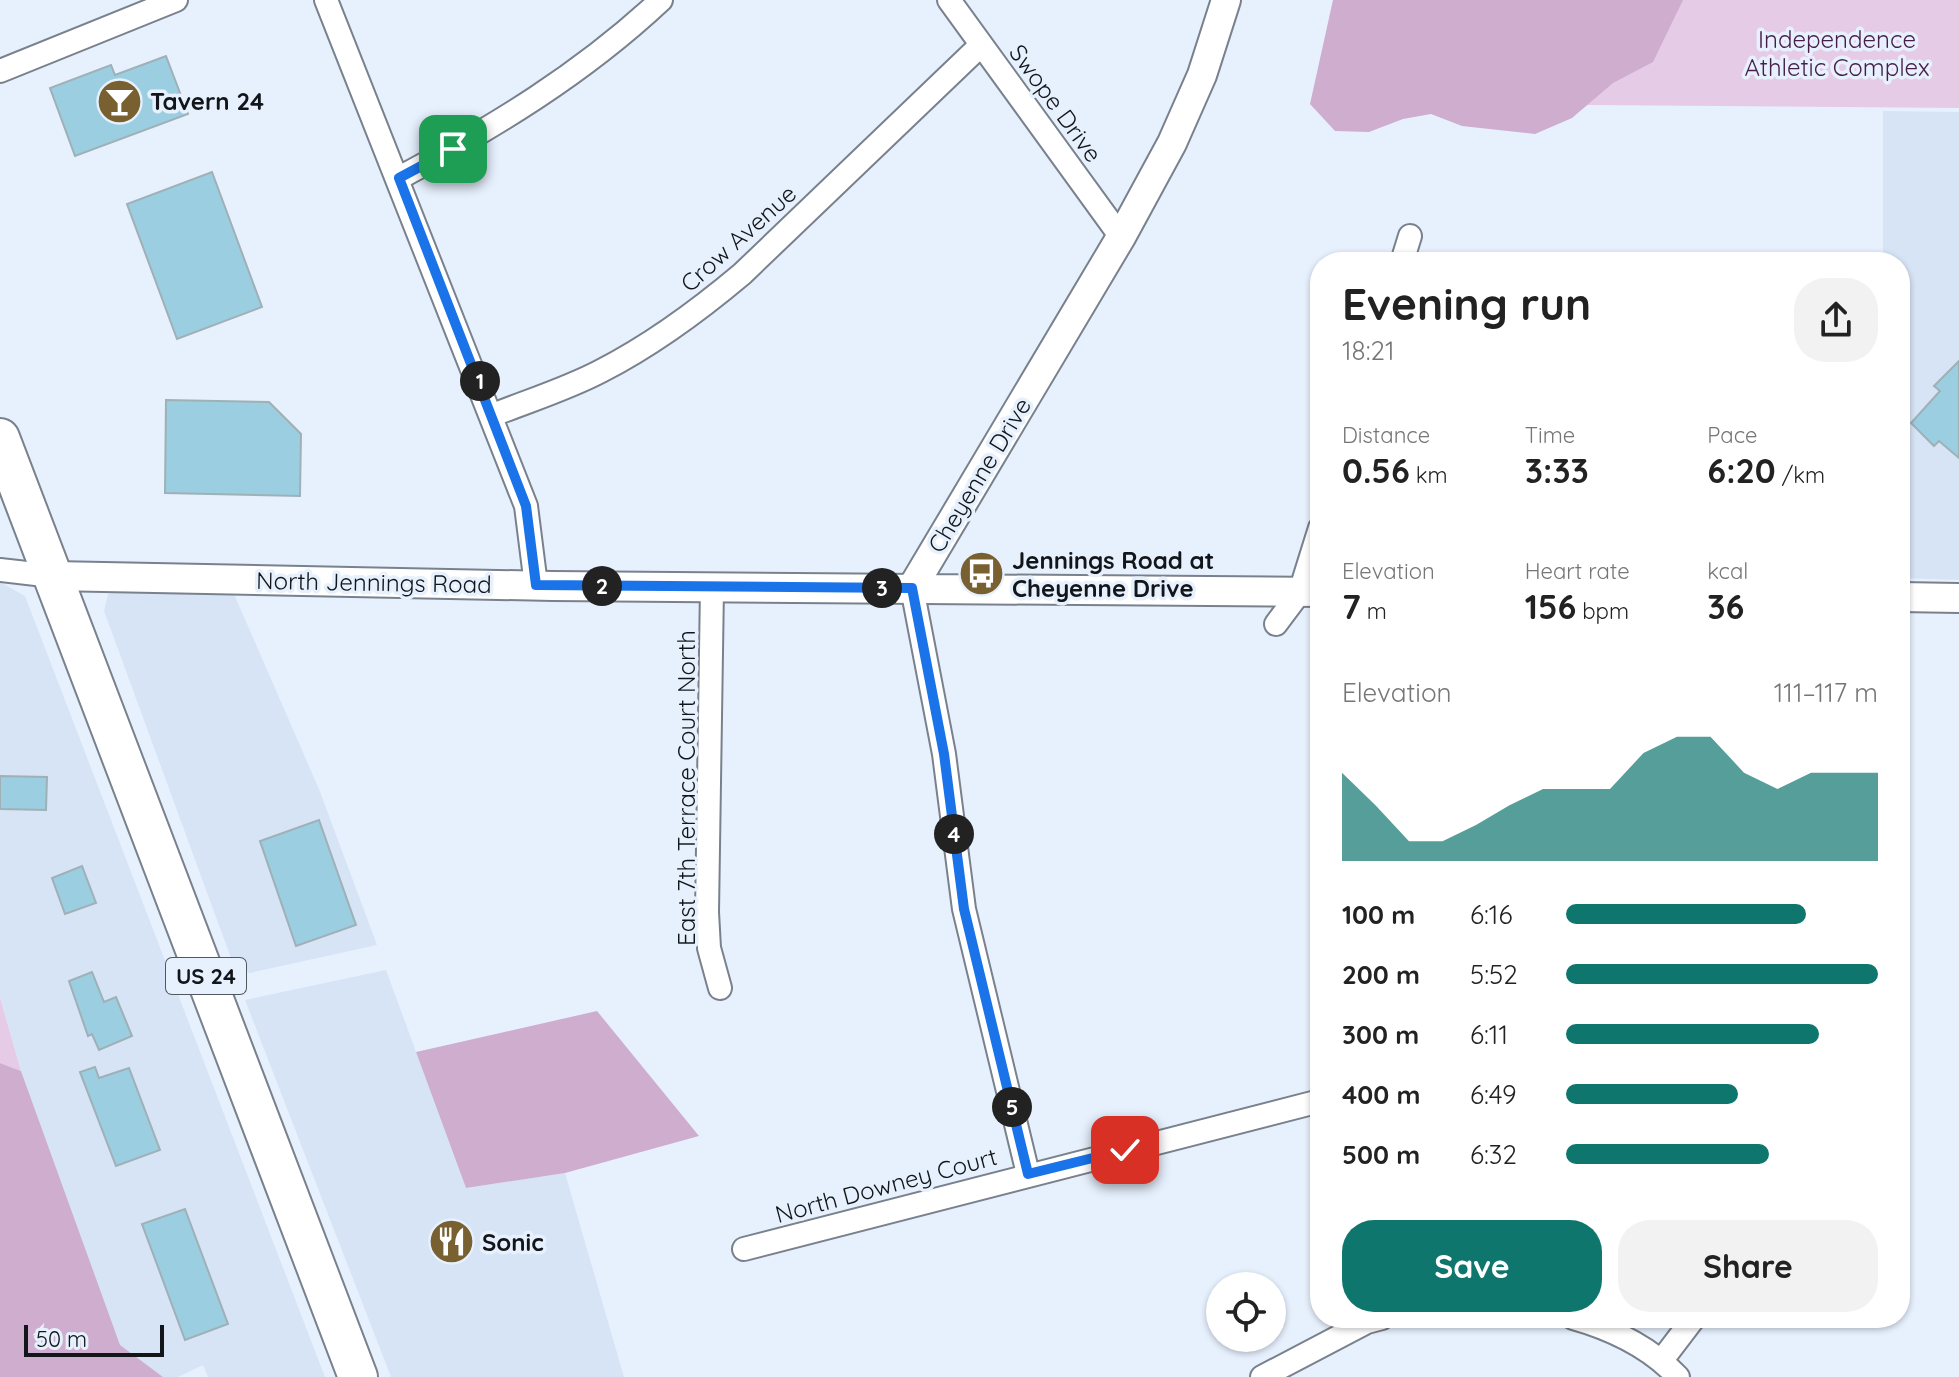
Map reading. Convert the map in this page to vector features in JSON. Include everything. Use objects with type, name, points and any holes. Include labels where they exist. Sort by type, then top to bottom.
[{"type":"highway","name":"US 24","points":[[0,438],[358,1377]]},
{"type":"street","points":[[0,71],[176,0]]},
{"type":"street","points":[[326,0],[493,415],[526,506],[536,585]]},
{"type":"street","points":[[399,178],[506,120],[591,61],[661,0]]},
{"type":"street","name":"Swope Drive","points":[[949,0],[1121,237]]},
{"type":"street","name":"Cheyenne Drive","points":[[912,588],[1121,237],[1172,143],[1202,75],[1226,0]]},
{"type":"street","name":"Crow Avenue","points":[[493,415],[598,373],[647,345],[703,306],[742,274],[981,45]]},
{"type":"street","points":[[1405,252],[1410,236]]},
{"type":"street","points":[[0,570],[53,576]]},
{"type":"street","name":"North Jennings Road","points":[[53,576],[536,585],[1310,592]]},
{"type":"street","name":"East 7th Terrace Court North","points":[[712,587],[707,912],[709,948],[720,988]]},
{"type":"street","points":[[912,588],[944,754],[964,909],[1028,1174]]},
{"type":"street","points":[[1276,624],[1310,592]]},
{"type":"street","points":[[1910,597],[1959,598]]},
{"type":"street","name":"North Downey Court","points":[[744,1249],[1310,1104]]},
{"type":"street","points":[[1262,1377],[1356,1328]]},
{"type":"street","points":[[1608,1328],[1670,1369],[1689,1328]]},
{"type":"shaded area","points":[[1333,0],[1683,0],[1653,62],[1613,83],[1572,118],[1535,134],[1462,126],[1431,114],[1403,119],[1369,132],[1335,131],[1310,104]]},
{"type":"shaded area","points":[[1883,111],[1959,112],[1959,580],[1910,578],[1910,252],[1883,252]]},
{"type":"shaded area","points":[[0,582],[25,596],[325,1377],[208,1377],[203,1365],[178,1377],[163,1377],[120,1346],[21,1071],[0,997]]},
{"type":"shaded area","points":[[122,590],[234,594],[319,789],[377,945],[250,973],[235,969],[104,611],[108,594]]},
{"type":"shaded area","points":[[386,970],[466,1188],[565,1173],[624,1377],[391,1377],[245,1000]]},
{"type":"shaded area","points":[[597,1011],[699,1136],[565,1173],[466,1188],[416,1052]]},
{"type":"shaded area","points":[[0,1063],[21,1071],[120,1345],[163,1377],[0,1377]]},
{"type":"green space","name":"Independence Athletic Complex","points":[[1362,0],[1959,0],[1959,108],[1326,103]]},
{"type":"green space","points":[[0,997],[1,1001],[21,1071],[0,1063]]},
{"type":"building","name":"Tavern 24","points":[[166,56],[188,114],[75,156],[50,88],[111,65],[115,75]]},
{"type":"building","points":[[212,172],[262,307],[177,339],[127,204]]},
{"type":"building","points":[[1959,361],[1959,458],[1939,441],[1934,446],[1911,423],[1940,391],[1934,386]]},
{"type":"building","points":[[166,400],[269,402],[301,434],[300,496],[165,493]]},
{"type":"building","points":[[0,776],[47,777],[46,810],[0,809]]},
{"type":"building","points":[[319,820],[356,925],[296,946],[260,841]]},
{"type":"building","points":[[82,866],[96,903],[65,914],[52,878]]},
{"type":"building","points":[[92,972],[104,1002],[116,997],[132,1036],[99,1050],[92,1034],[88,1036],[69,981]]},
{"type":"building","points":[[95,1067],[99,1078],[129,1068],[160,1150],[116,1166],[80,1072]]},
{"type":"building","points":[[185,1209],[228,1324],[185,1340],[142,1224]]},
{"type":"place","name":"Tavern 24","points":[[119,101]]},
{"type":"place","name":"Jennings Road at Cheyenne Drive","points":[[981,574]]},
{"type":"place","name":"Sonic","points":[[451,1242]]},
{"type":"route","points":[[453,149],[399,178],[526,506],[536,585],[912,588],[944,754],[964,909],[1028,1174],[1125,1150]]}]
